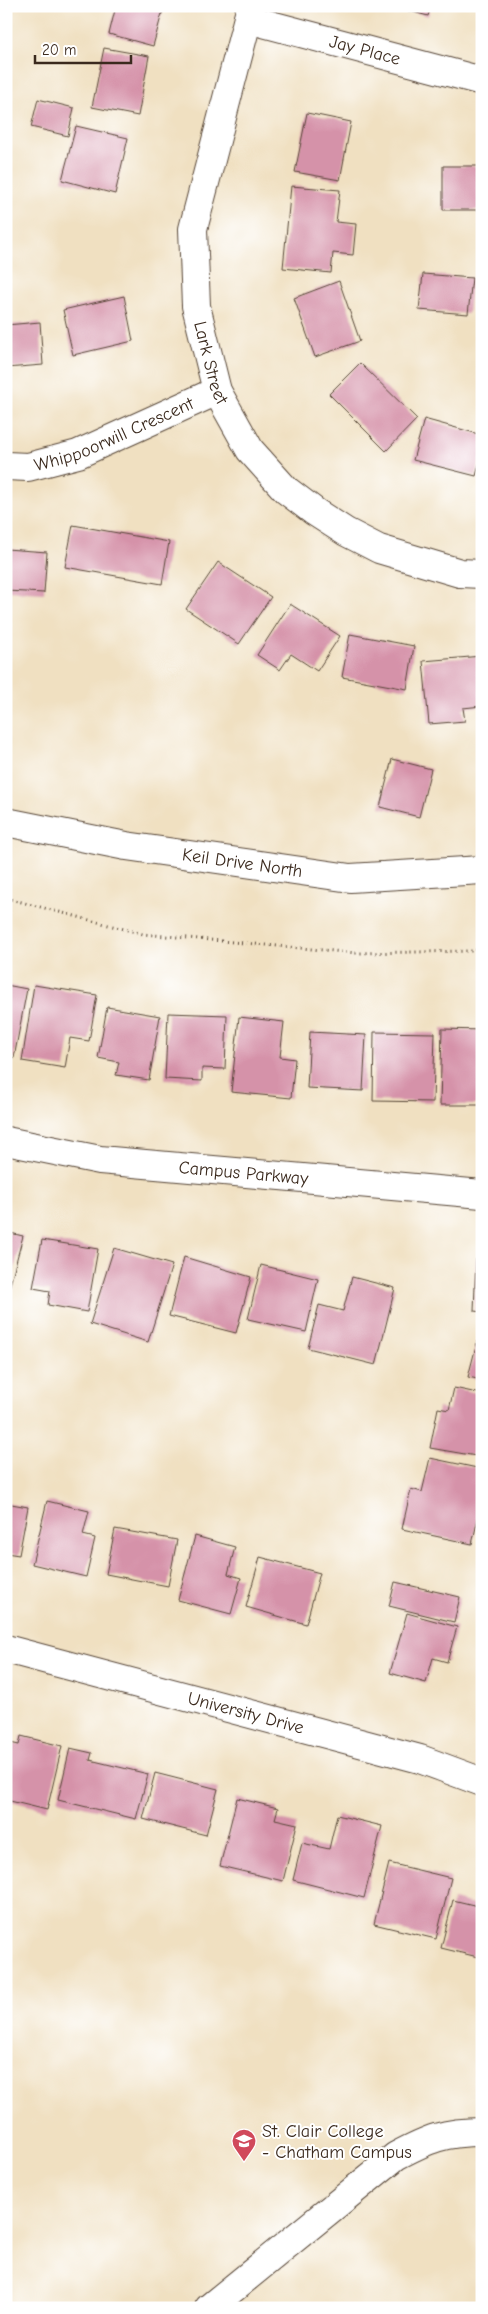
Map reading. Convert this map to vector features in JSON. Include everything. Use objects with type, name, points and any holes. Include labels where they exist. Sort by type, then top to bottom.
[{"type":"street","name":"Jay Place","points":[[249,13],[482,81]]},
{"type":"street","name":"Lark Street","points":[[249,13],[193,228],[196,306],[217,391],[250,450],[286,490],[315,512],[346,532],[379,548],[460,573],[482,574]]},
{"type":"street","name":"Whippoorwill Crescent","points":[[6,466],[28,468],[78,454],[217,391]]},
{"type":"street","name":"Keil Drive North","points":[[6,822],[126,846],[350,878],[482,870]]},
{"type":"street","name":"Campus Parkway","points":[[6,1141],[100,1160],[482,1194]]},
{"type":"street","name":"University Drive","points":[[6,1649],[420,1759],[482,1782]]},
{"type":"street","points":[[209,2308],[396,2156],[428,2139],[461,2132],[482,2132]]},
{"type":"path","points":[[6,898],[144,934],[356,953],[472,951],[482,948]]},
{"type":"building","points":[[116,6],[164,6],[153,46],[109,34]]},
{"type":"building","points":[[391,6],[431,6],[428,16]]},
{"type":"building","points":[[104,48],[149,56],[138,116],[92,107]]},
{"type":"building","points":[[38,99],[74,108],[68,136],[31,127]]},
{"type":"building","points":[[307,113],[351,122],[340,180],[295,172]]},
{"type":"building","points":[[76,126],[128,138],[115,194],[62,180]]},
{"type":"building","points":[[443,166],[482,166],[482,210],[443,210]]},
{"type":"building","points":[[291,186],[340,190],[336,222],[356,224],[353,255],[333,253],[331,273],[283,268]]},
{"type":"building","points":[[423,274],[472,278],[468,314],[419,310]]},
{"type":"building","points":[[339,281],[360,341],[315,357],[294,298]]},
{"type":"building","points":[[124,296],[133,341],[73,355],[63,310]]},
{"type":"building","points":[[40,322],[43,365],[6,368],[6,325]]},
{"type":"building","points":[[360,363],[417,419],[386,451],[329,394]]},
{"type":"building","points":[[424,419],[482,435],[482,454],[476,476],[413,460]]},
{"type":"building","points":[[73,525],[169,542],[162,584],[65,567]]},
{"type":"building","points":[[6,549],[47,552],[44,593],[6,591]]},
{"type":"building","points":[[218,562],[271,597],[239,644],[186,609]]},
{"type":"building","points":[[290,604],[340,636],[317,671],[291,654],[280,670],[257,655]]},
{"type":"building","points":[[350,634],[414,646],[407,689],[342,677]]},
{"type":"building","points":[[482,656],[482,706],[463,708],[465,721],[429,724],[423,661]]},
{"type":"building","points":[[392,759],[431,769],[419,817],[380,807]]},
{"type":"building","points":[[6,985],[27,989],[14,1058],[6,1057]]},
{"type":"building","points":[[34,985],[97,995],[89,1041],[70,1038],[65,1068],[22,1061]]},
{"type":"building","points":[[107,1007],[160,1016],[149,1080],[116,1075],[119,1062],[98,1058]]},
{"type":"building","points":[[168,1013],[227,1015],[225,1069],[202,1068],[202,1081],[165,1079]]},
{"type":"building","points":[[239,1017],[284,1022],[280,1057],[295,1059],[291,1098],[231,1092]]},
{"type":"building","points":[[442,1029],[482,1030],[482,1105],[440,1105]]},
{"type":"building","points":[[310,1032],[366,1035],[363,1091],[307,1088]]},
{"type":"building","points":[[374,1032],[435,1033],[433,1102],[373,1101]]},
{"type":"building","points":[[6,1232],[23,1236],[7,1296],[6,1295]]},
{"type":"building","points":[[42,1240],[98,1249],[87,1312],[48,1305],[50,1291],[33,1288]]},
{"type":"building","points":[[114,1248],[172,1265],[148,1342],[90,1324]]},
{"type":"building","points":[[184,1257],[251,1277],[236,1333],[169,1316]]},
{"type":"building","points":[[476,1259],[482,1259],[482,1312],[474,1311]]},
{"type":"building","points":[[261,1265],[318,1279],[306,1332],[248,1319]]},
{"type":"building","points":[[352,1277],[395,1288],[376,1365],[308,1348],[319,1305],[343,1311]]},
{"type":"building","points":[[482,1327],[482,1380],[468,1377]]},
{"type":"building","points":[[454,1388],[482,1394],[482,1457],[430,1448],[438,1408],[449,1410]]},
{"type":"building","points":[[430,1458],[482,1469],[482,1502],[472,1544],[402,1529],[411,1489],[422,1492]]},
{"type":"building","points":[[47,1501],[89,1511],[83,1535],[95,1538],[86,1577],[32,1564]]},
{"type":"building","points":[[6,1503],[28,1507],[19,1555],[6,1553]]},
{"type":"building","points":[[115,1529],[177,1540],[168,1586],[106,1574]]},
{"type":"building","points":[[195,1536],[235,1547],[228,1574],[241,1578],[231,1614],[178,1600]]},
{"type":"building","points":[[260,1557],[320,1573],[306,1624],[246,1607]]},
{"type":"building","points":[[395,1582],[460,1597],[454,1622],[389,1606]]},
{"type":"building","points":[[407,1613],[457,1627],[447,1662],[433,1658],[426,1683],[390,1673]]},
{"type":"building","points":[[21,1736],[62,1746],[47,1810],[6,1800],[6,1742],[19,1745]]},
{"type":"building","points":[[70,1748],[92,1753],[90,1760],[148,1774],[136,1819],[58,1800]]},
{"type":"building","points":[[155,1773],[218,1789],[206,1835],[143,1819]]},
{"type":"building","points":[[237,1798],[278,1808],[275,1819],[297,1824],[283,1881],[220,1866]]},
{"type":"building","points":[[337,1815],[382,1826],[364,1898],[293,1880],[302,1843],[329,1849]]},
{"type":"building","points":[[389,1863],[451,1878],[436,1939],[374,1924]]},
{"type":"building","points":[[453,1900],[482,1907],[482,1958],[441,1948]]},
{"type":"place","name":"St. Clair College - Chatham Campus","points":[[244,2162]]}]
